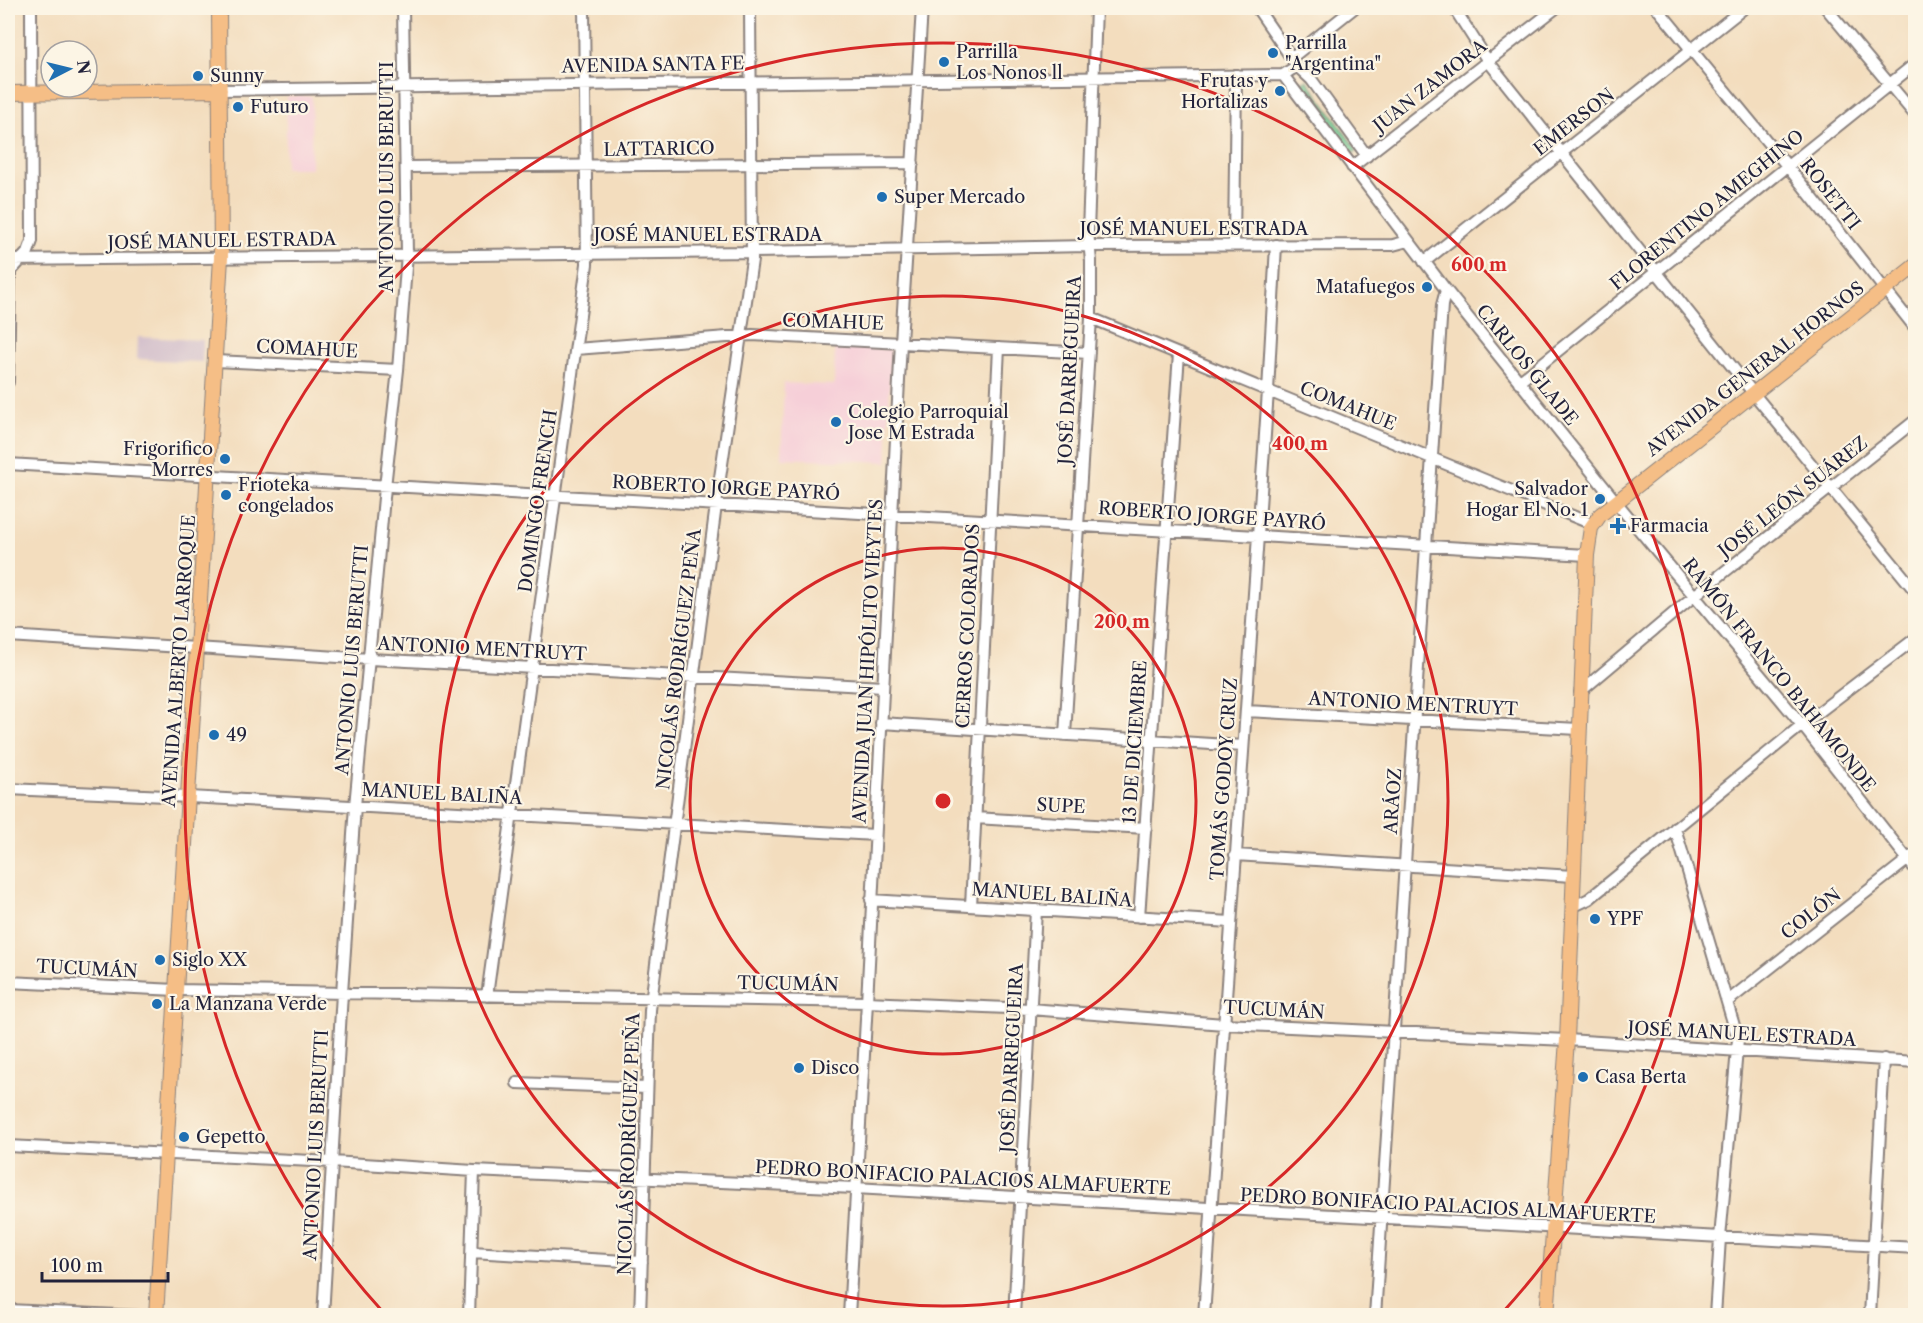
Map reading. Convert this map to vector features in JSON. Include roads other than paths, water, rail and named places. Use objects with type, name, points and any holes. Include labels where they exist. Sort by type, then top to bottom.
[{"type":"main road","name":"AVENIDA ALBERTO LARROQUE","points":[[156,1316],[221,258],[219,8]]},
{"type":"main road","name":"AVENIDA SANTA FE","points":[[8,93],[220,90]]},
{"type":"main road","name":"AVENIDA GENERAL HORNOS","points":[[1593,524],[1616,502],[1916,265]]},
{"type":"main road","points":[[1547,1316],[1567,1040],[1587,555],[1589,535],[1593,524]]},
{"type":"street","points":[[8,382],[10,272],[28,252],[32,242],[31,8]]},
{"type":"street","name":"ANTONIO LUIS BERUTTI","points":[[323,1316],[355,806],[398,370],[407,254],[403,8]]},
{"type":"street","name":"DOMINGO FRENCH","points":[[487,996],[588,253],[584,8]]},
{"type":"street","name":"NICOLÁS RODRÍGUEZ PEÑA","points":[[640,1316],[651,998],[752,252],[750,8]]},
{"type":"street","name":"AVENIDA JUAN HIPÓLITO VIEYTES","points":[[849,1316],[901,342],[922,8]]},
{"type":"street","name":"JOSÉ DARREGUEIRA","points":[[1065,735],[1091,318],[1092,268],[1088,232],[1096,8]]},
{"type":"street","points":[[1257,8],[1294,62],[1311,79],[1367,156]]},
{"type":"street","points":[[1283,75],[1353,8]]},
{"type":"street","points":[[1454,8],[1488,61],[1754,394],[1916,592]]},
{"type":"street","name":"JUAN ZAMORA","points":[[1352,167],[1556,8]]},
{"type":"street","name":"ROSETTI","points":[[1657,8],[1788,167],[1916,329]]},
{"type":"street","name":"EMERSON","points":[[1424,262],[1744,8]]},
{"type":"street","points":[[1826,8],[1916,116]]},
{"type":"street","name":"FLORENTINO AMEGHINO","points":[[1519,382],[1916,63]]},
{"type":"street","points":[[1234,245],[1236,75]]},
{"type":"street","name":"AVENIDA SANTA FE","points":[[220,90],[1283,75]]},
{"type":"street","name":"CARLOS GLADE","points":[[1283,75],[1424,262],[1616,502]]},
{"type":"street","name":"LATTARICO","points":[[406,167],[913,163]]},
{"type":"street","name":"JOSÉ MANUEL ESTRADA","points":[[8,260],[1089,246],[1393,245],[1408,241]]},
{"type":"street","name":"TOMÁS GODOY CRUZ","points":[[1204,1316],[1268,391],[1276,245]]},
{"type":"street","name":"ARÁOZ","points":[[1375,1316],[1442,305],[1446,290]]},
{"type":"street","name":"COMAHUE","points":[[1091,318],[1593,524]]},
{"type":"street","name":"COMAHUE","points":[[576,349],[741,336],[901,342],[1089,353]]},
{"type":"street","name":"CERROS COLORADOS","points":[[971,906],[999,348]]},
{"type":"street","name":"13 DE DICIEMBRE","points":[[1139,917],[1179,354]]},
{"type":"street","name":"COMAHUE","points":[[215,361],[398,370]]},
{"type":"street","name":"JOSÉ LEÓN SUÁREZ","points":[[1580,692],[1694,596],[1916,420]]},
{"type":"street","name":"ROBERTO JORGE PAYRÓ","points":[[8,464],[1587,555]]},
{"type":"street","name":"RAMÓN FRANCO BAHAMONDE","points":[[1616,502],[1911,856],[1916,870]]},
{"type":"street","name":"ANTONIO MENTRUYT","points":[[8,636],[370,659],[883,687]]},
{"type":"street","points":[[1572,907],[1589,898],[1802,725],[1916,638]]},
{"type":"street","name":"ANTONIO MENTRUYT","points":[[1246,711],[1579,729]]},
{"type":"street","points":[[881,723],[1243,746]]},
{"type":"street","name":"MANUEL BALIÑA","points":[[8,789],[875,835]]},
{"type":"street","name":"SUPE","points":[[975,818],[1146,828]]},
{"type":"street","points":[[1675,828],[1737,1031],[1738,1050],[1715,1316]]},
{"type":"street","points":[[1235,855],[1573,876]]},
{"type":"street","name":"COLÓN","points":[[1728,1001],[1911,856]]},
{"type":"street","name":"MANUEL BALIÑA","points":[[872,900],[1231,922]]},
{"type":"street","name":"JOSÉ DARREGUEIRA","points":[[1014,1316],[1036,910]]},
{"type":"street","name":"TUCUMÁN","points":[[8,982],[177,990],[867,1002],[1030,1010],[1224,1024],[1567,1040]]},
{"type":"street","name":"JOSÉ MANUEL ESTRADA","points":[[1567,1040],[1916,1062]]},
{"type":"street","points":[[1870,1316],[1884,1059]]},
{"type":"street","points":[[518,1083],[647,1088]]},
{"type":"street","name":"PEDRO BONIFACIO PALACIOS ALMAFUERTE","points":[[8,1146],[332,1161],[474,1171],[855,1188],[1916,1248]]},
{"type":"street","points":[[470,1316],[474,1171]]},
{"type":"street","points":[[472,1252],[642,1262]]},
{"type":"street","points":[[8,1310],[140,1316]]},
{"type":"place","name":"Parrilla \"Argentina\"","points":[[1273,53]]},
{"type":"place","name":"Parrilla Los Nonos ll","points":[[944,62]]},
{"type":"place","name":"Sunny","points":[[198,76]]},
{"type":"place","name":"Frutas y Hortalizas","points":[[1280,91]]},
{"type":"place","name":"Futuro","points":[[238,107]]},
{"type":"place","name":"Super Mercado","points":[[882,197]]},
{"type":"place","name":"Matafuegos","points":[[1427,287]]},
{"type":"place","name":"Colegio Parroquial Jose M Estrada","points":[[836,422]]},
{"type":"place","name":"Frigorifico Morres","points":[[225,459]]},
{"type":"place","name":"Frioteka congelados","points":[[226,495]]},
{"type":"place","name":"Salvador Hogar El No. 1","points":[[1600,499]]},
{"type":"place","name":"Farmacia","points":[[1618,526]]},
{"type":"place","name":"49","points":[[214,735]]},
{"type":"place","name":"YPF","points":[[1595,919]]},
{"type":"place","name":"Siglo XX","points":[[160,960]]},
{"type":"place","name":"La Manzana Verde","points":[[157,1004]]},
{"type":"place","name":"Disco","points":[[799,1068]]},
{"type":"place","name":"Casa Berta","points":[[1583,1077]]},
{"type":"place","name":"Gepetto","points":[[184,1137]]}]
